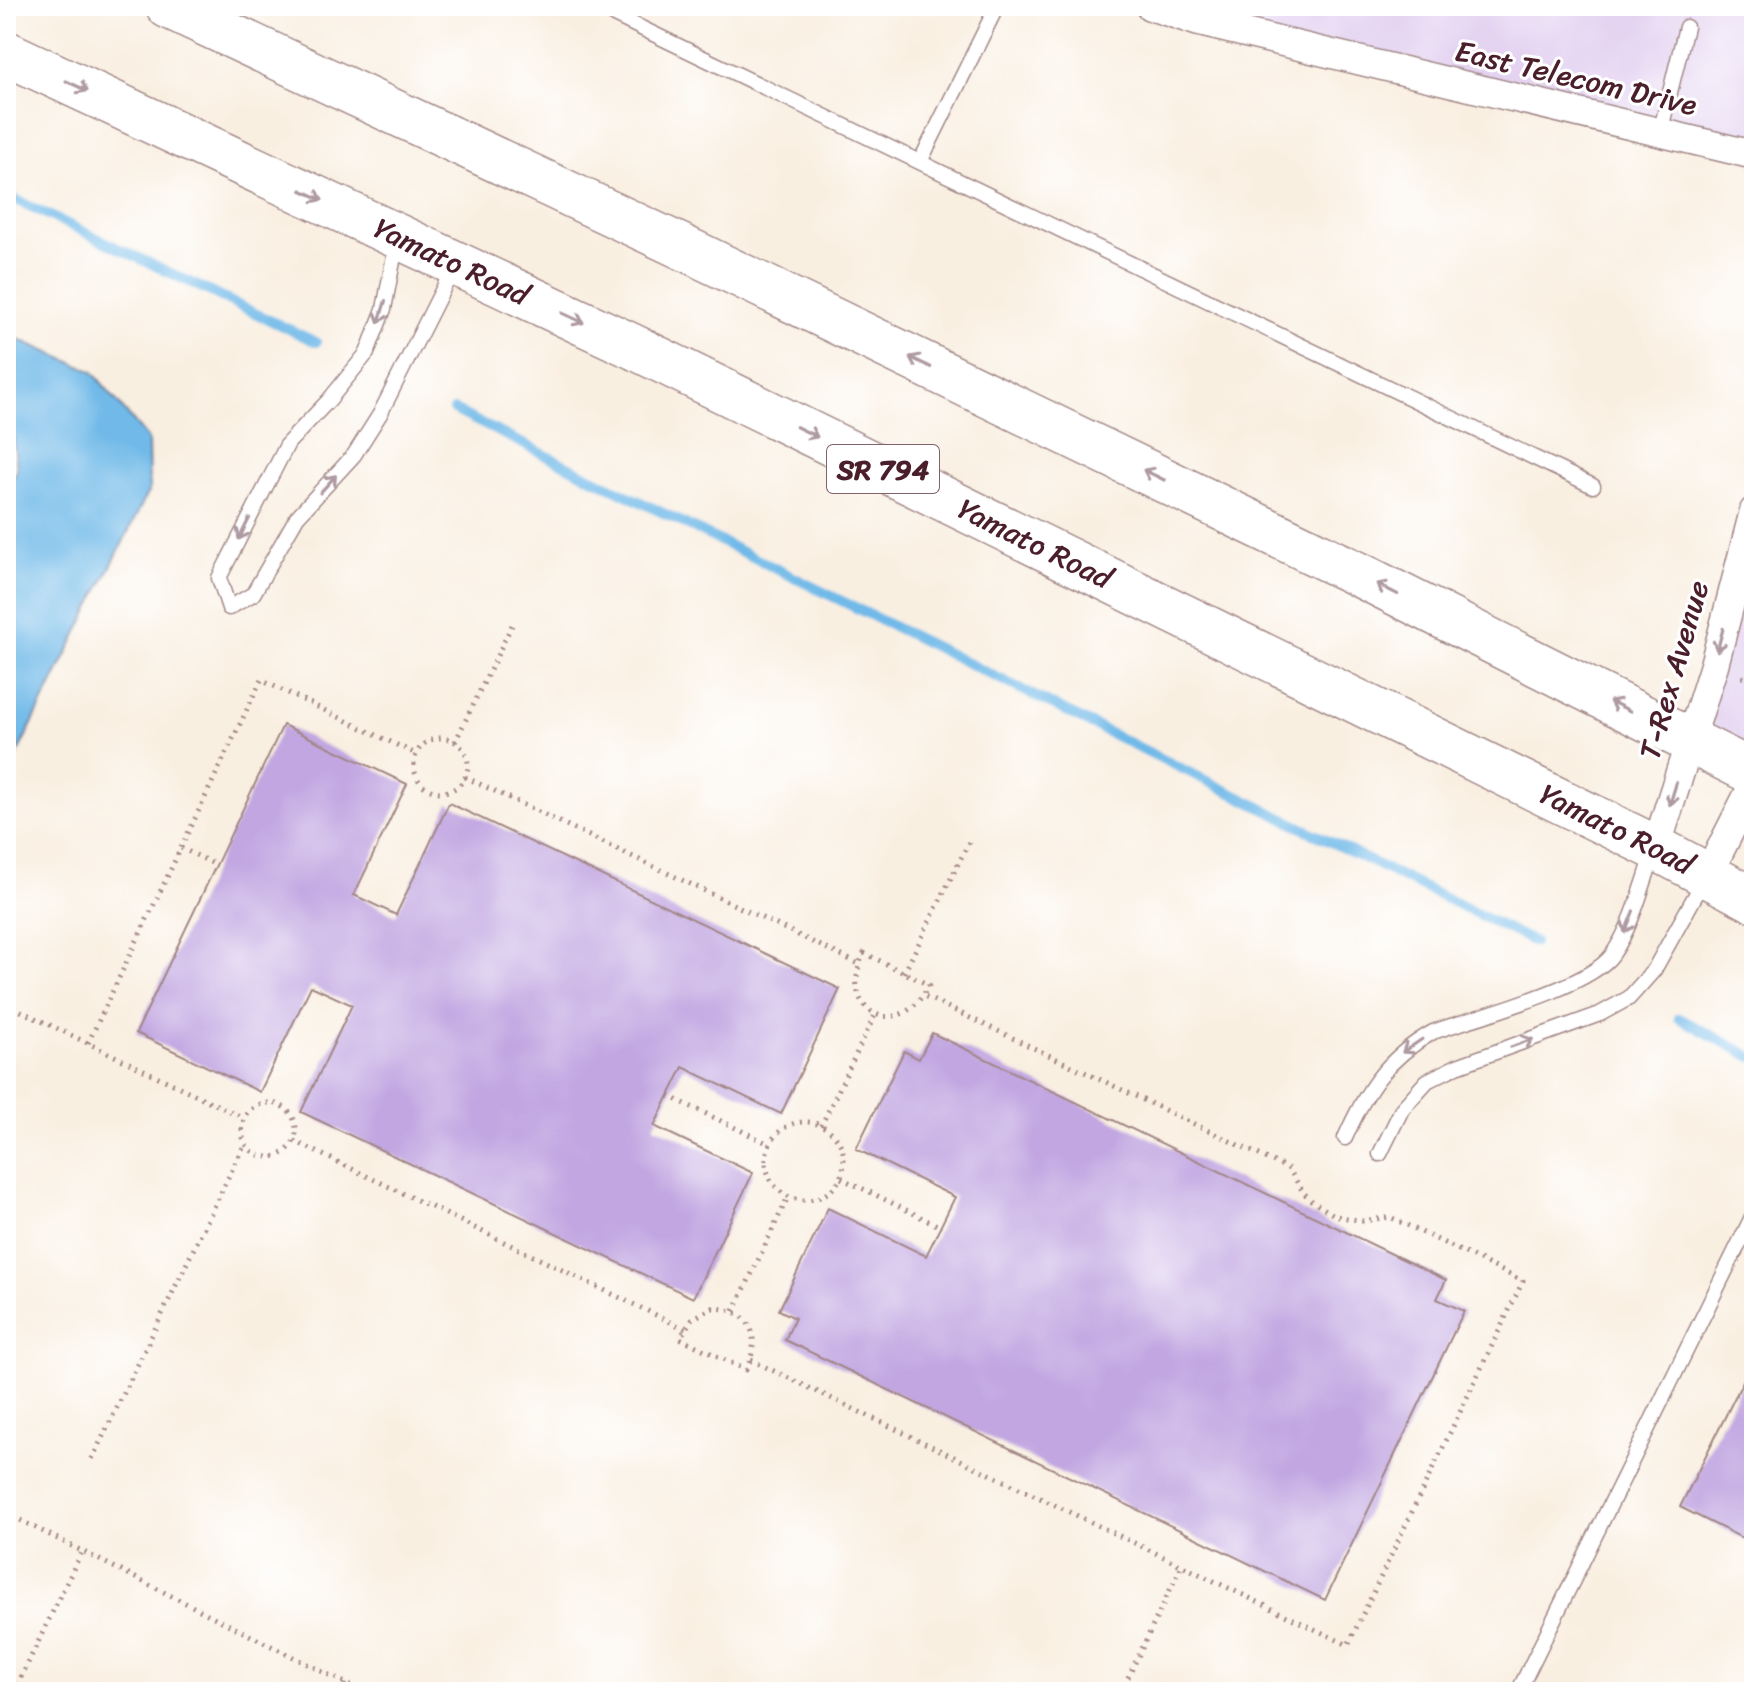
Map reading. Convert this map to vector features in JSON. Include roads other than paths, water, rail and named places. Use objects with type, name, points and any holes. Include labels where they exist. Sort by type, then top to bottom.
[{"type":"main road","points":[[168,6],[707,259],[1353,572],[1754,773]]},
{"type":"main road","name":"Yamato Road","points":[[6,53],[648,354],[1656,848],[1754,900]]},
{"type":"street","name":"East Telecom Drive","points":[[1150,6],[1199,22],[1754,155]]},
{"type":"street","name":"T-Rex Avenue","points":[[1656,848],[1714,665],[1754,511]]},
{"type":"street","points":[[1707,876],[1754,783]]},
{"type":"lane","points":[[920,162],[997,6]]},
{"type":"lane","points":[[614,15],[1593,486]]},
{"type":"lane","points":[[1660,133],[1686,27]]},
{"type":"lane","points":[[398,236],[384,309],[367,353],[329,400],[288,443],[219,578],[229,608],[253,594],[297,517],[354,455],[380,414],[457,263]]},
{"type":"lane","points":[[1345,1138],[1378,1078],[1416,1042],[1433,1032],[1575,983],[1601,967],[1627,929],[1656,848]]},
{"type":"lane","points":[[1380,1154],[1402,1109],[1427,1081],[1457,1066],[1593,1018],[1629,998],[1654,970],[1707,876]]},
{"type":"lane","points":[[1518,1692],[1754,1213]]},
{"type":"water","points":[[6,334],[92,371],[148,439],[149,490],[6,776],[6,492],[17,470],[6,376]]},
{"type":"waterway","points":[[6,195],[316,342]]},
{"type":"waterway","points":[[454,410],[1534,942]]},
{"type":"waterway","points":[[1679,1018],[1752,1057]]}]
